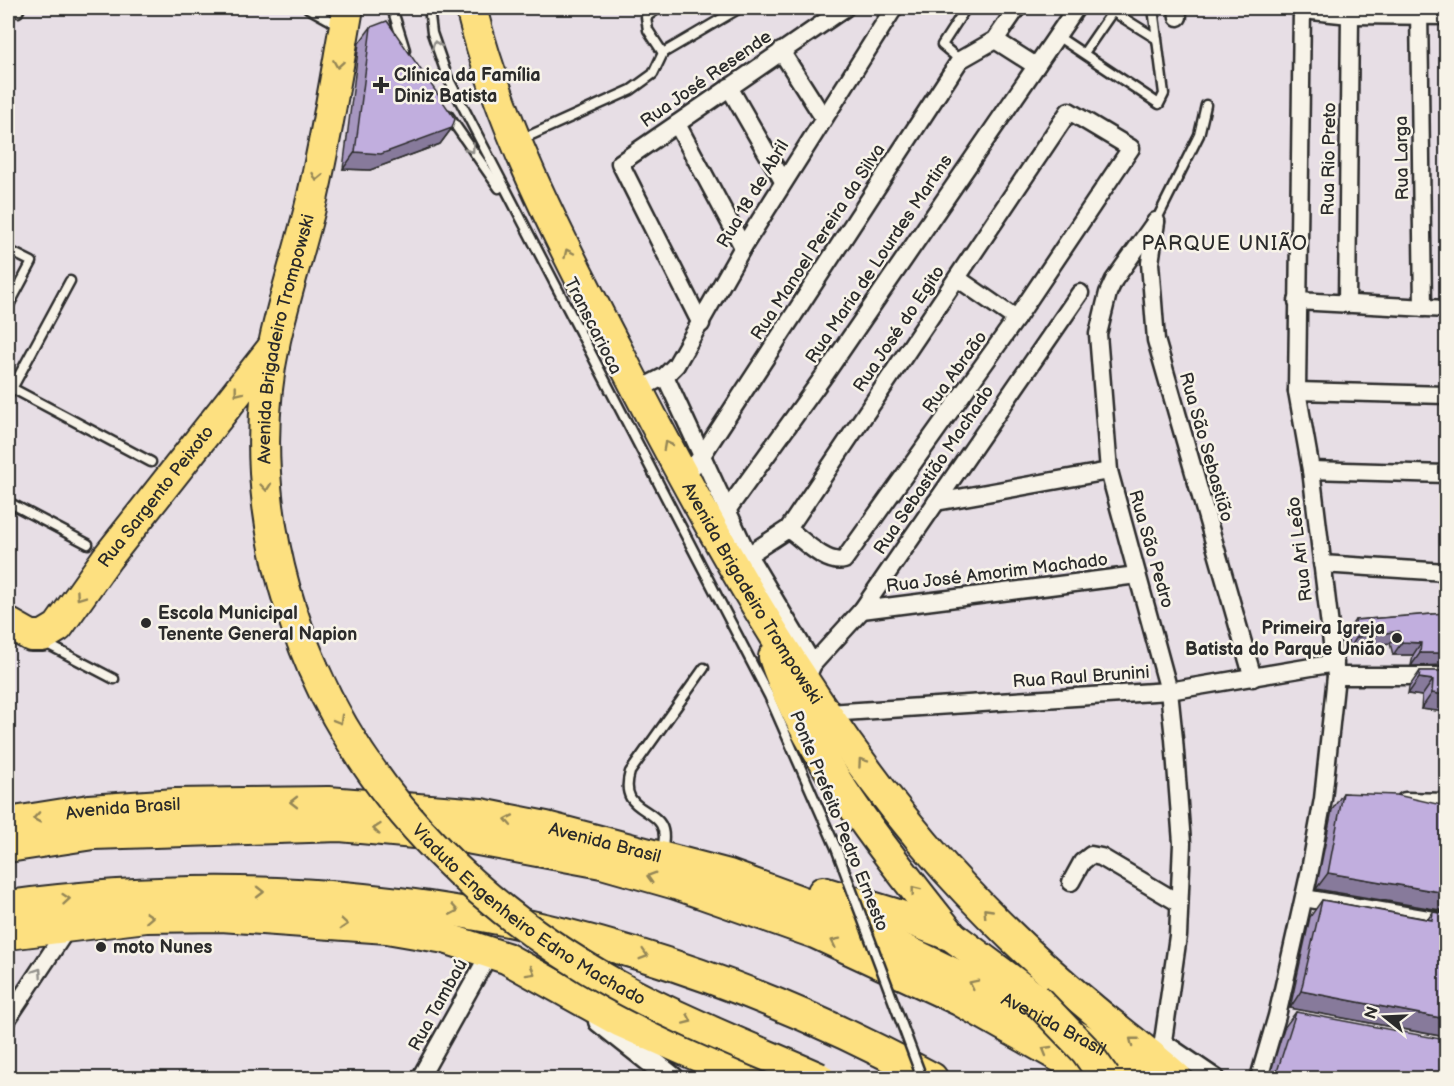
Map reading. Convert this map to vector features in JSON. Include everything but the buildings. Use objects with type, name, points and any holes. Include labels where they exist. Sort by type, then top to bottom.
[{"type":"highway","name":"Avenida Brigadeiro Trompowski","points":[[471,8],[495,90],[572,261],[638,390],[692,467],[766,625],[809,673],[828,713],[877,784],[955,878],[1015,941],[1100,1015],[1164,1065]]},
{"type":"highway","name":"Avenida Brigadeiro Trompowski","points":[[313,668],[288,602],[266,495],[263,430],[274,346],[329,120],[346,18]]},
{"type":"highway","name":"Rua Sargento Peixoto","points":[[19,630],[43,636],[58,627],[107,558],[274,346]]},
{"type":"highway","points":[[766,625],[774,658],[785,688],[806,728],[891,859],[951,936]]},
{"type":"highway","name":"Viaduto Engenheiro Edno Machado","points":[[313,668],[344,730],[387,792],[434,848],[495,904],[528,929],[616,985],[819,1078]]},
{"type":"highway","name":"Avenida Brasil","points":[[8,823],[88,810],[176,804],[369,804],[481,814],[546,827],[729,875],[819,908],[1020,1006],[1164,1065]]},
{"type":"highway","name":"Avenida Brasil","points":[[8,847],[93,834],[340,826],[467,838],[602,863],[676,884],[815,933],[959,1000],[1096,1078]]},
{"type":"highway","points":[[729,875],[779,881],[826,893],[895,914],[951,936],[1035,998],[1086,1051],[1105,1078]]},
{"type":"highway","points":[[8,906],[130,894],[268,892],[390,900],[547,927],[680,967],[798,1012],[932,1078]]},
{"type":"highway","points":[[8,934],[146,917],[221,915],[387,928],[445,938],[491,951],[619,1021],[748,1078]]},
{"type":"street","name":"Rua José Resende","points":[[701,324],[620,163],[845,8]]},
{"type":"street","name":"Rua 18 de Abril","points":[[638,390],[665,376],[676,365],[783,181],[894,8]]},
{"type":"street","points":[[1017,8],[995,40],[1036,66]]},
{"type":"street","name":"Rua Maria de Lourdes Martins","points":[[719,521],[826,373],[1076,8]]},
{"type":"street","points":[[1303,9],[1350,15],[1420,12],[1446,15]]},
{"type":"street","name":"Rua Ari Leão","points":[[1258,1078],[1282,1017],[1304,898],[1329,799],[1336,669],[1311,470],[1297,391],[1303,9]]},
{"type":"street","name":"Rua Larga","points":[[1420,12],[1423,309]]},
{"type":"street","name":"Rua Rio Preto","points":[[1347,304],[1350,15]]},
{"type":"street","name":"Rua Manoel Pereira da Silva","points":[[692,467],[960,60],[995,40]]},
{"type":"street","points":[[781,51],[823,117]]},
{"type":"street","points":[[729,87],[783,181]]},
{"type":"street","name":"Rua Abraão","points":[[788,529],[828,559],[837,562],[844,560],[1016,319],[1131,148],[1069,111]]},
{"type":"street","name":"Rua José do Egito","points":[[748,555],[788,529],[1069,111]]},
{"type":"street","points":[[677,124],[743,247]]},
{"type":"street","name":"Rua São Pedro","points":[[1156,221],[1114,280],[1102,314],[1098,334],[1109,471],[1169,691],[1182,843],[1178,936],[1164,1065]]},
{"type":"street","name":"Rua São Sebastião","points":[[1156,221],[1150,263],[1156,340],[1253,678]]},
{"type":"street","points":[[957,278],[1016,319]]},
{"type":"street","name":"Rua Sebastião Machado","points":[[809,673],[862,610],[1080,293]]},
{"type":"street","points":[[1297,301],[1446,309]]},
{"type":"street","points":[[665,376],[692,467]]},
{"type":"street","points":[[1297,391],[1446,395]]},
{"type":"street","points":[[1311,470],[1446,474]]},
{"type":"street","points":[[936,502],[1109,471]]},
{"type":"street","points":[[719,521],[748,555],[809,673]]},
{"type":"street","points":[[1322,564],[1446,572]]},
{"type":"street","name":"Rua José Amorim Machado","points":[[862,610],[1137,575]]},
{"type":"street","name":"Rua Raul Brunini","points":[[828,713],[1169,691],[1253,678],[1336,669],[1446,676]]},
{"type":"street","points":[[1390,800],[1446,802]]},
{"type":"street","points":[[1071,882],[1082,862],[1091,855],[1101,857],[1179,903]]},
{"type":"street","points":[[1304,898],[1446,922]]},
{"type":"street","points":[[8,1018],[69,926]]},
{"type":"street","name":"Rua Tambaú","points":[[420,1078],[491,951]]},
{"type":"street","points":[[559,988],[672,1078]]},
{"type":"street","name":"Avenida Brasil","points":[[1164,1065],[1216,1078]]},
{"type":"lane","points":[[308,8],[346,18]]},
{"type":"lane","points":[[392,8],[397,28],[411,63]]},
{"type":"lane","name":"Transcarioca","points":[[429,8],[432,33],[447,76],[642,456]]},
{"type":"lane","points":[[659,8],[645,17],[648,30],[663,53]]},
{"type":"lane","points":[[516,141],[631,90],[653,74],[663,53],[740,8]]},
{"type":"lane","points":[[960,60],[942,45],[966,8]]},
{"type":"lane","points":[[1057,36],[1159,104],[1164,93],[1154,8]]},
{"type":"lane","points":[[1084,53],[1114,9],[1157,39]]},
{"type":"lane","name":"Rua São Pedro","points":[[1156,221],[1199,135],[1206,105]]},
{"type":"lane","name":"Transcarioca","points":[[444,109],[515,211]]},
{"type":"lane","points":[[8,250],[32,262],[8,307]]},
{"type":"lane","points":[[70,281],[9,390],[151,462]]},
{"type":"lane","name":"Ponte Prefeito Pedro Ernesto","points":[[642,456],[769,696],[808,781],[922,1078]]},
{"type":"lane","points":[[8,502],[88,544]]},
{"type":"lane","points":[[19,630],[114,679]]},
{"type":"lane","points":[[660,856],[666,838],[662,823],[628,797],[626,788],[630,772],[704,668]]},
{"type":"place","name":"Clínica da Família Diniz Batista","points":[[381,85]]},
{"type":"place","name":"Escola Municipal Tenente General Napion","points":[[146,623]]},
{"type":"place","name":"Primeira Igreja Batista do Parque União","points":[[1397,638]]},
{"type":"place","name":"moto Nunes","points":[[101,947]]},
{"type":"district","name":"PARQUE UNIÃO","points":[[1225,244]]}]
